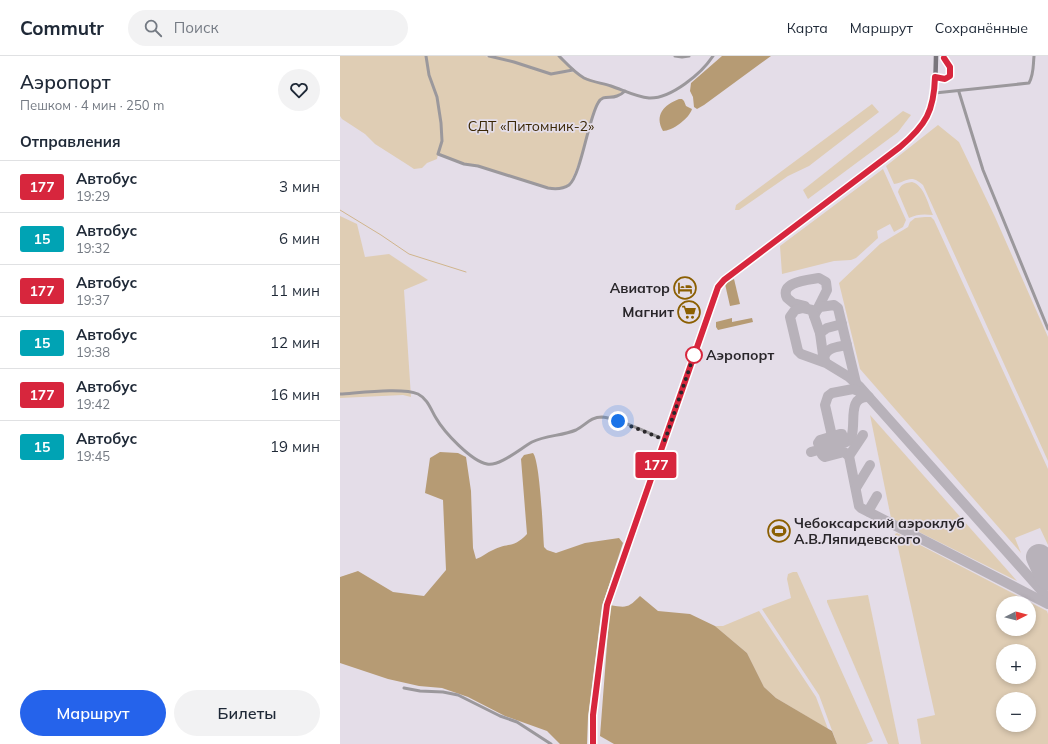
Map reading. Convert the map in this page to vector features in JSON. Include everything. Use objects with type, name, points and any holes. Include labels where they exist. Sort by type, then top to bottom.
[{"type":"street","points":[[426,56],[429,75],[436,97],[441,123],[442,141],[438,154],[464,164],[478,166],[548,188],[555,189],[565,187],[570,184],[577,171],[598,103],[607,96],[618,96],[625,91]]},
{"type":"street","points":[[489,56],[514,62],[551,74],[573,70]]},
{"type":"street","points":[[559,56],[573,70],[585,79],[649,98],[667,94],[691,79],[708,64],[713,56]]},
{"type":"street","points":[[676,56],[689,56]]},
{"type":"street","points":[[593,744],[593,715],[607,605],[720,284],[915,134],[923,125],[928,115],[935,93],[936,56]]},
{"type":"street","points":[[935,93],[959,92],[1029,83],[1032,78],[1034,56]]},
{"type":"street","points":[[959,92],[984,170],[1048,329]]},
{"type":"street","points":[[340,394],[405,391],[420,395],[430,407],[446,433],[462,448],[481,462],[488,465],[500,462],[539,439],[574,431],[594,418],[611,418],[665,440]]},
{"type":"street","points":[[404,688],[458,695],[500,716],[517,722],[551,744]]},
{"type":"green space","name":"СДТ «Питомник-2»","points":[[340,56],[485,56],[544,72],[574,72],[622,91],[615,96],[600,99],[575,173],[568,184],[564,187],[558,188],[547,187],[438,154],[437,159],[427,163],[422,168],[414,169],[375,144],[365,134],[342,119],[340,116]]},
{"type":"green space","points":[[493,56],[558,56],[572,70],[551,74]]},
{"type":"green space","points":[[872,104],[879,112],[809,166],[788,176],[739,210],[735,210],[736,205]]},
{"type":"green space","points":[[903,111],[911,115],[898,132],[808,199],[803,190]]},
{"type":"green space","points":[[938,125],[959,142],[995,217],[1048,337],[1048,461],[923,185],[919,181],[912,179],[894,184],[886,166]]},
{"type":"green space","points":[[883,169],[906,220],[903,227],[894,232],[890,224],[877,231],[878,238],[856,258],[851,260],[834,261],[782,274],[780,246]]},
{"type":"green space","points":[[912,182],[923,191],[933,215],[927,214],[909,218],[898,192],[903,185]]},
{"type":"green space","points":[[340,216],[357,224],[365,257],[389,254],[428,280],[404,290],[411,397],[403,395],[340,398]]},
{"type":"green space","points":[[931,217],[934,220],[1048,469],[1048,545],[1040,528],[1015,538],[1021,553],[860,369],[839,283],[880,244],[908,227],[910,222],[915,218]]},
{"type":"green space","points":[[870,415],[1017,581],[891,518]]},
{"type":"green space","points":[[897,533],[1018,596],[996,596],[996,636],[1036,636],[1036,605],[1047,611],[1048,614],[1048,744],[921,744],[917,719],[935,715],[895,534]]},
{"type":"green space","points":[[797,572],[873,741],[866,744],[837,744],[819,695],[762,609],[791,598],[787,579],[788,574]]},
{"type":"green space","points":[[868,595],[899,744],[888,744],[827,602],[827,600]]},
{"type":"green space","points":[[759,611],[816,697],[828,729],[776,698],[764,687],[747,653],[715,626],[723,626]]},
{"type":"shaded area","points":[[722,56],[771,56],[697,109],[694,107],[693,97],[690,91],[691,83]]},
{"type":"shaded area","points":[[682,99],[686,106],[692,109],[690,113],[680,124],[663,131],[660,125],[660,115],[662,111],[669,104]]},
{"type":"shaded area","points":[[734,279],[740,304],[730,306],[725,284]]},
{"type":"shaded area","points":[[732,318],[732,322],[752,318],[753,322],[718,330],[716,327],[716,322]]},
{"type":"shaded area","points":[[440,452],[458,453],[466,457],[471,491],[473,548],[476,559],[498,548],[514,544],[527,534],[521,459],[524,455],[533,453],[538,469],[544,547],[547,550],[556,553],[585,543],[619,538],[623,543],[602,606],[588,717],[587,744],[560,744],[547,731],[505,716],[468,697],[442,688],[419,686],[388,679],[340,663],[340,577],[358,571],[393,592],[424,596],[446,570],[443,500],[425,493],[430,458]]},
{"type":"shaded area","points":[[640,596],[658,611],[690,614],[715,626],[747,653],[764,687],[776,698],[832,731],[837,744],[614,744],[600,736],[610,605],[624,607],[633,603]]},
{"type":"waterway","points":[[340,210],[409,254],[466,272]]},
{"type":"taxiway","points":[[805,306],[793,303],[787,298],[787,288],[796,283],[819,278],[826,282],[827,290],[814,316]]},
{"type":"taxiway","points":[[818,309],[820,307],[834,305],[838,308],[856,383]]},
{"type":"taxiway","points":[[826,363],[801,354],[798,351],[790,317],[795,310],[803,308],[812,310],[820,333],[823,355],[826,363],[849,377],[860,387],[1048,598]]},
{"type":"taxiway","points":[[820,333],[827,328],[842,324]]},
{"type":"taxiway","points":[[824,358],[825,354],[830,350],[847,345]]},
{"type":"taxiway","points":[[864,393],[853,389],[832,393],[828,396],[825,405],[832,436],[836,441],[842,443],[849,441],[852,435],[856,403],[860,398],[869,397]]},
{"type":"taxiway","points":[[811,452],[842,443],[844,439],[842,434],[820,440],[818,443],[819,445],[820,449],[820,451],[825,457],[844,452],[849,456],[859,506],[861,508],[1048,604]]},
{"type":"taxiway","points":[[849,456],[863,435]]},
{"type":"taxiway","points":[[856,488],[870,465]]},
{"type":"taxiway","points":[[869,512],[877,496]]},
{"type":"runway","points":[[1039,557],[1048,577]]},
{"type":"bus line","name":"177","points":[[593,744],[593,715],[607,605],[718,287],[724,280],[900,147],[915,134],[923,125],[932,104],[935,93],[935,77],[945,79],[950,76],[950,67],[944,58]]},
{"type":"place","name":"Авиатор","points":[[685,288]]},
{"type":"place","name":"Магнит","points":[[689,312]]},
{"type":"place","name":"Аэропорт","points":[[694,355]]},
{"type":"place","name":"Чебоксарский аэроклуб А.В.Ляпидевского","points":[[779,531]]},
{"type":"route","points":[[618,421],[665,440],[694,355]]}]
